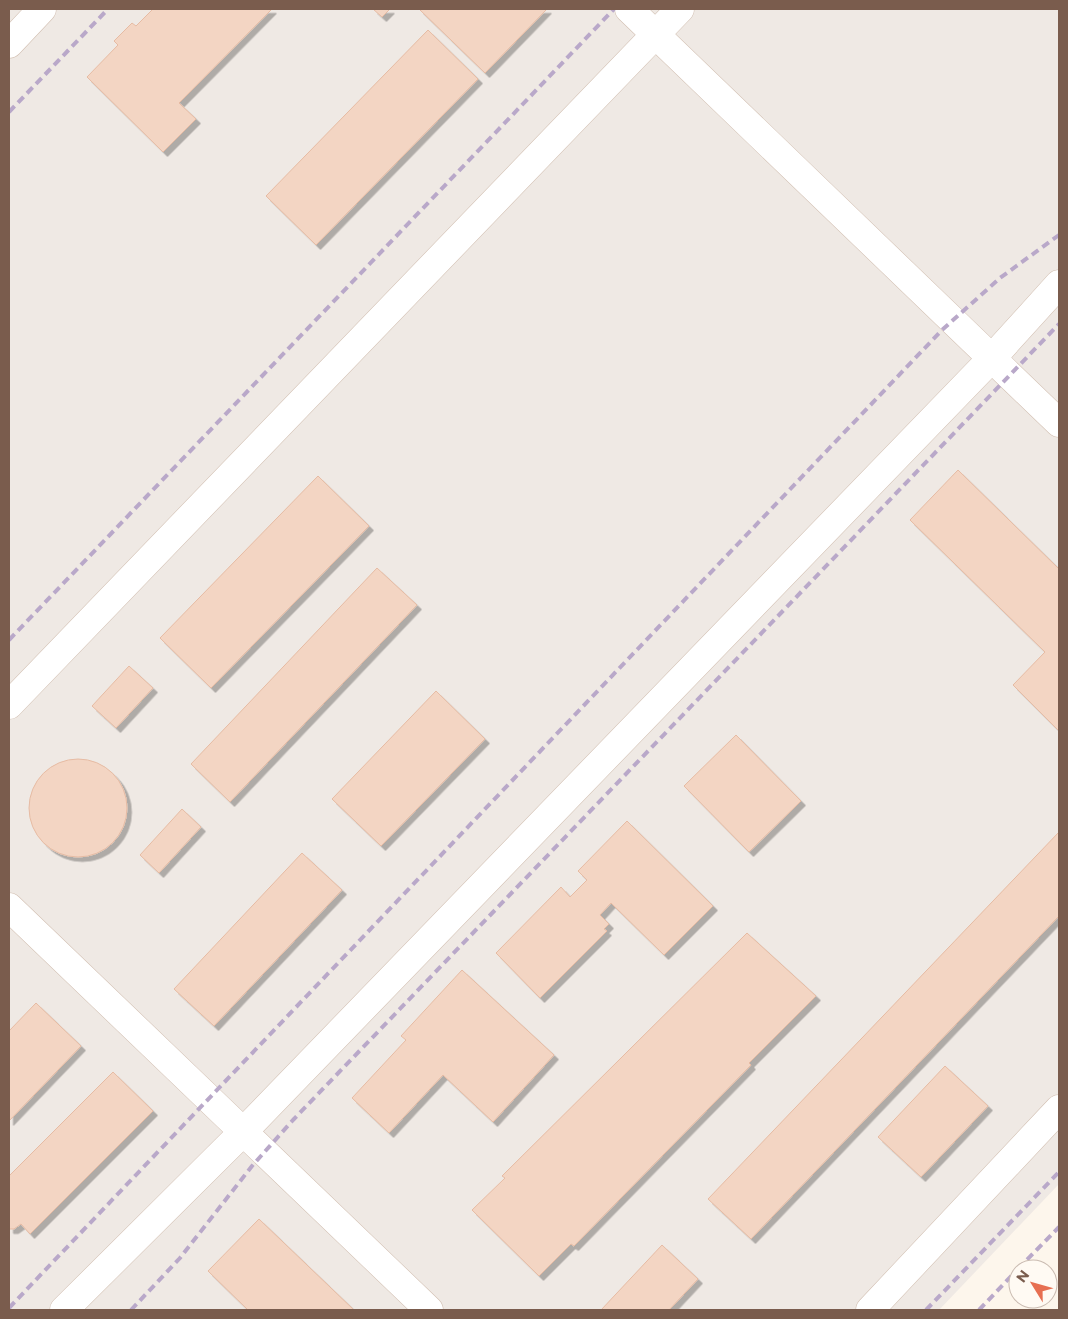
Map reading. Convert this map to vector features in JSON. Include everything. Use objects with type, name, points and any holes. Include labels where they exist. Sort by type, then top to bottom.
[{"type":"lane","points":[[9,44],[42,9]]},
{"type":"lane","points":[[629,9],[1059,424]]},
{"type":"lane","points":[[9,705],[680,9]]},
{"type":"lane","points":[[64,1310],[243,1132],[992,358],[1059,284]]},
{"type":"lane","points":[[9,907],[429,1310]]},
{"type":"lane","points":[[870,1310],[1059,1110]]},
{"type":"shaded area","points":[[9,9],[1059,9],[1059,1184],[939,1310],[9,1310]]},
{"type":"building","points":[[153,9],[272,9],[179,103],[196,119],[163,152],[87,77],[118,45],[114,41],[132,23],[136,26]]},
{"type":"building","points":[[373,9],[390,9],[382,17]]},
{"type":"building","points":[[419,9],[547,9],[485,73]]},
{"type":"building","points":[[428,30],[478,79],[316,245],[266,196]]},
{"type":"building","points":[[958,470],[1059,569],[1059,731],[1013,685],[1045,652],[910,520]]},
{"type":"building","points":[[318,476],[369,526],[211,688],[160,638]]},
{"type":"building","points":[[377,568],[417,605],[230,802],[191,764]]},
{"type":"building","points":[[129,666],[153,688],[116,728],[92,706]]},
{"type":"building","points":[[436,691],[485,739],[381,846],[332,799]]},
{"type":"building","points":[[736,735],[801,801],[749,852],[684,786]]},
{"type":"building","points":[[68,759],[88,759],[97,762],[113,773],[124,789],[127,798],[127,818],[124,827],[113,843],[97,854],[88,857],[68,857],[51,849],[37,835],[29,818],[29,798],[37,781],[51,767]]},
{"type":"building","points":[[182,809],[201,827],[159,873],[140,855]]},
{"type":"building","points":[[627,821],[713,906],[664,955],[611,903],[600,915],[609,924],[604,929],[607,931],[540,998],[496,953],[561,887],[570,897],[587,880],[578,871]]},
{"type":"building","points":[[1059,832],[1059,916],[751,1239],[708,1199]]},
{"type":"building","points":[[302,853],[342,890],[214,1026],[174,989]]},
{"type":"building","points":[[747,933],[816,996],[749,1063],[751,1065],[574,1246],[571,1244],[539,1276],[472,1210],[505,1178],[502,1176]]},
{"type":"building","points":[[462,970],[554,1055],[493,1122],[443,1075],[389,1133],[352,1098],[406,1040],[401,1036]]},
{"type":"building","points":[[36,1003],[81,1046],[9,1121],[9,1031]]},
{"type":"building","points":[[945,1066],[988,1106],[921,1177],[878,1137]]},
{"type":"building","points":[[113,1072],[153,1111],[30,1234],[21,1224],[14,1229],[9,1229],[9,1176]]},
{"type":"building","points":[[259,1219],[354,1310],[248,1310],[208,1271]]},
{"type":"building","points":[[662,1245],[698,1279],[669,1310],[601,1310]]},
{"type":"railway","points":[[9,112],[108,9]]},
{"type":"railway","points":[[9,640],[614,9]]},
{"type":"railway","points":[[9,1308],[942,330],[1000,278],[1059,235]]},
{"type":"railway","points":[[131,1310],[180,1258],[252,1166],[293,1120],[1059,324]]},
{"type":"railway","points":[[926,1310],[1059,1172]]},
{"type":"railway","points":[[1028,1259],[1059,1227]]},
{"type":"railway","points":[[979,1310],[1008,1280]]}]
